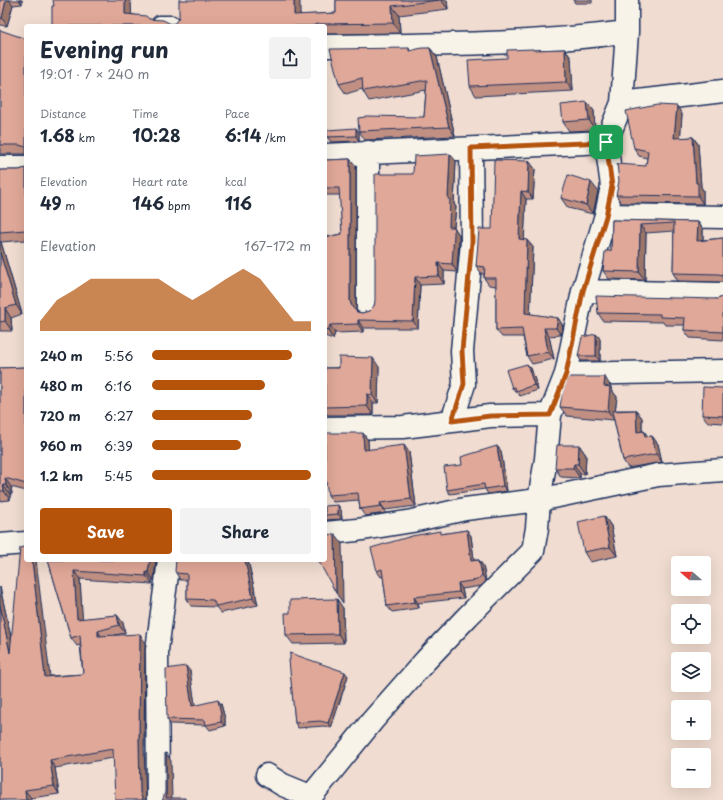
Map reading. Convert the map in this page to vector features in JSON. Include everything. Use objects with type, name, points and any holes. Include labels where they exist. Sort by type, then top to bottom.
[{"type":"street","points":[[267,775],[309,798],[426,660],[533,551],[546,459],[550,415],[566,374],[583,291],[606,216],[612,186],[606,142],[622,103],[627,32],[627,0]]},
{"type":"street","points":[[327,46],[484,43],[556,39],[627,32]]},
{"type":"street","points":[[622,103],[723,92]]},
{"type":"street","points":[[327,155],[606,142]]},
{"type":"street","points":[[452,421],[464,384],[462,351],[472,242],[471,148]]},
{"type":"street","points":[[368,152],[368,308]]},
{"type":"street","points":[[0,166],[24,167]]},
{"type":"street","points":[[606,216],[723,217]]},
{"type":"street","points":[[583,291],[723,294]]},
{"type":"street","points":[[566,374],[723,371]]},
{"type":"street","points":[[327,428],[403,427],[490,416],[550,415]]},
{"type":"street","points":[[327,533],[357,530],[412,521],[465,509],[539,500],[658,475],[723,470]]},
{"type":"street","points":[[0,545],[24,543]]},
{"type":"street","points":[[158,800],[157,650],[169,562]]},
{"type":"lane","points":[[159,22],[172,22],[175,24]]},
{"type":"building","points":[[0,0],[6,0],[2,18],[0,18]]},
{"type":"building","points":[[53,0],[125,0],[125,14],[146,16],[149,19],[163,20],[171,24],[52,24],[52,6],[54,6]]},
{"type":"building","points":[[179,0],[294,0],[294,15],[336,13],[336,0],[439,0],[392,6],[393,23],[171,24],[175,23],[179,17]]},
{"type":"building","points":[[0,30],[24,38],[24,146],[0,145]]},
{"type":"building","points":[[409,48],[409,51],[430,48],[449,127],[359,131],[358,118],[365,116],[424,117],[427,80],[363,91],[362,78],[339,84],[330,49]]},
{"type":"building","points":[[565,49],[566,82],[470,86],[468,60],[507,58],[507,50]]},
{"type":"building","points":[[587,102],[589,120],[563,122],[561,105]]},
{"type":"building","points":[[657,105],[677,106],[674,138],[693,137],[698,196],[616,195],[619,181],[617,164],[646,166],[648,151],[634,148],[626,111]]},
{"type":"building","points":[[356,128],[356,136],[327,137],[327,130]]},
{"type":"building","points":[[450,154],[448,199],[450,199],[449,227],[454,227],[452,264],[438,263],[439,276],[415,277],[413,321],[358,320],[358,324],[330,325],[327,331],[327,237],[342,234],[339,188],[327,188],[327,160],[350,159],[350,301],[352,307],[357,312],[362,313],[369,311],[374,306],[375,301],[375,174],[413,174],[414,156]]},
{"type":"building","points":[[494,160],[529,161],[528,192],[521,191],[519,239],[527,240],[525,313],[558,318],[556,328],[544,328],[548,352],[527,356],[522,329],[496,330],[496,278],[484,278],[485,267],[476,266],[479,229],[492,229]]},
{"type":"building","points":[[24,169],[24,230],[0,232],[0,170]]},
{"type":"building","points":[[568,175],[591,182],[586,205],[561,198]]},
{"type":"building","points":[[612,220],[698,222],[697,241],[723,238],[723,275],[673,273],[674,223],[640,225],[639,272],[603,271],[605,251],[611,251]]},
{"type":"building","points":[[0,253],[16,305],[5,308],[5,321],[0,322]]},
{"type":"building","points":[[596,296],[717,299],[723,297],[723,332],[684,330],[685,318],[660,317],[660,314],[598,313]]},
{"type":"building","points":[[596,334],[596,356],[578,356],[582,337]]},
{"type":"building","points":[[339,357],[373,358],[372,395],[367,394],[367,406],[327,407],[327,368],[339,368]]},
{"type":"building","points":[[527,364],[534,385],[516,391],[515,387],[512,388],[506,370]]},
{"type":"building","points":[[24,367],[24,483],[5,478],[6,485],[3,485],[4,491],[0,491],[0,368]]},
{"type":"building","points":[[568,377],[605,377],[604,386],[610,387],[608,411],[560,407],[562,393]]},
{"type":"building","points":[[703,387],[723,388],[723,416],[702,415]]},
{"type":"building","points":[[636,410],[637,432],[644,431],[645,437],[652,436],[656,454],[623,460],[612,411]]},
{"type":"building","points":[[327,433],[363,433],[364,450],[404,445],[411,499],[380,503],[381,506],[360,509],[358,493],[328,495]]},
{"type":"building","points":[[557,445],[579,445],[578,464],[574,464],[573,468],[555,468]]},
{"type":"building","points":[[497,446],[503,486],[485,489],[484,484],[447,490],[444,467],[462,465],[461,457]]},
{"type":"building","points":[[338,505],[338,514],[327,515],[327,506]]},
{"type":"building","points":[[604,516],[610,547],[584,552],[578,522]]},
{"type":"building","points":[[467,530],[471,561],[479,560],[482,575],[477,580],[458,583],[459,592],[414,597],[415,602],[387,606],[382,569],[377,571],[371,548],[412,536],[440,531],[440,534]]},
{"type":"building","points":[[335,534],[336,593],[319,562],[327,562],[327,535]]},
{"type":"building","points":[[24,547],[24,562],[32,562],[45,677],[83,674],[80,635],[71,638],[49,562],[150,562],[146,576],[74,571],[77,619],[117,615],[119,625],[98,631],[98,636],[140,634],[139,740],[140,793],[143,800],[115,800],[113,749],[50,760],[54,786],[25,790],[26,800],[0,800],[0,605],[10,653],[20,548]]},
{"type":"building","points":[[176,562],[245,562],[253,598],[216,606],[213,600],[187,599],[187,574],[176,573]]},
{"type":"building","points":[[337,599],[338,634],[286,635],[285,613],[290,613],[290,600]]},
{"type":"building","points":[[290,653],[345,672],[328,723],[320,721],[295,723],[289,660]]},
{"type":"building","points":[[186,666],[192,706],[218,700],[221,722],[206,725],[205,720],[167,719],[166,669]]},
{"type":"building","points":[[165,753],[166,798],[185,798],[185,800],[162,800],[165,792]]},
{"type":"route","points":[[606,142],[612,186],[606,216],[583,291],[566,374],[550,415],[490,416],[452,421],[464,384],[462,351],[472,242],[471,148],[606,142]]}]
